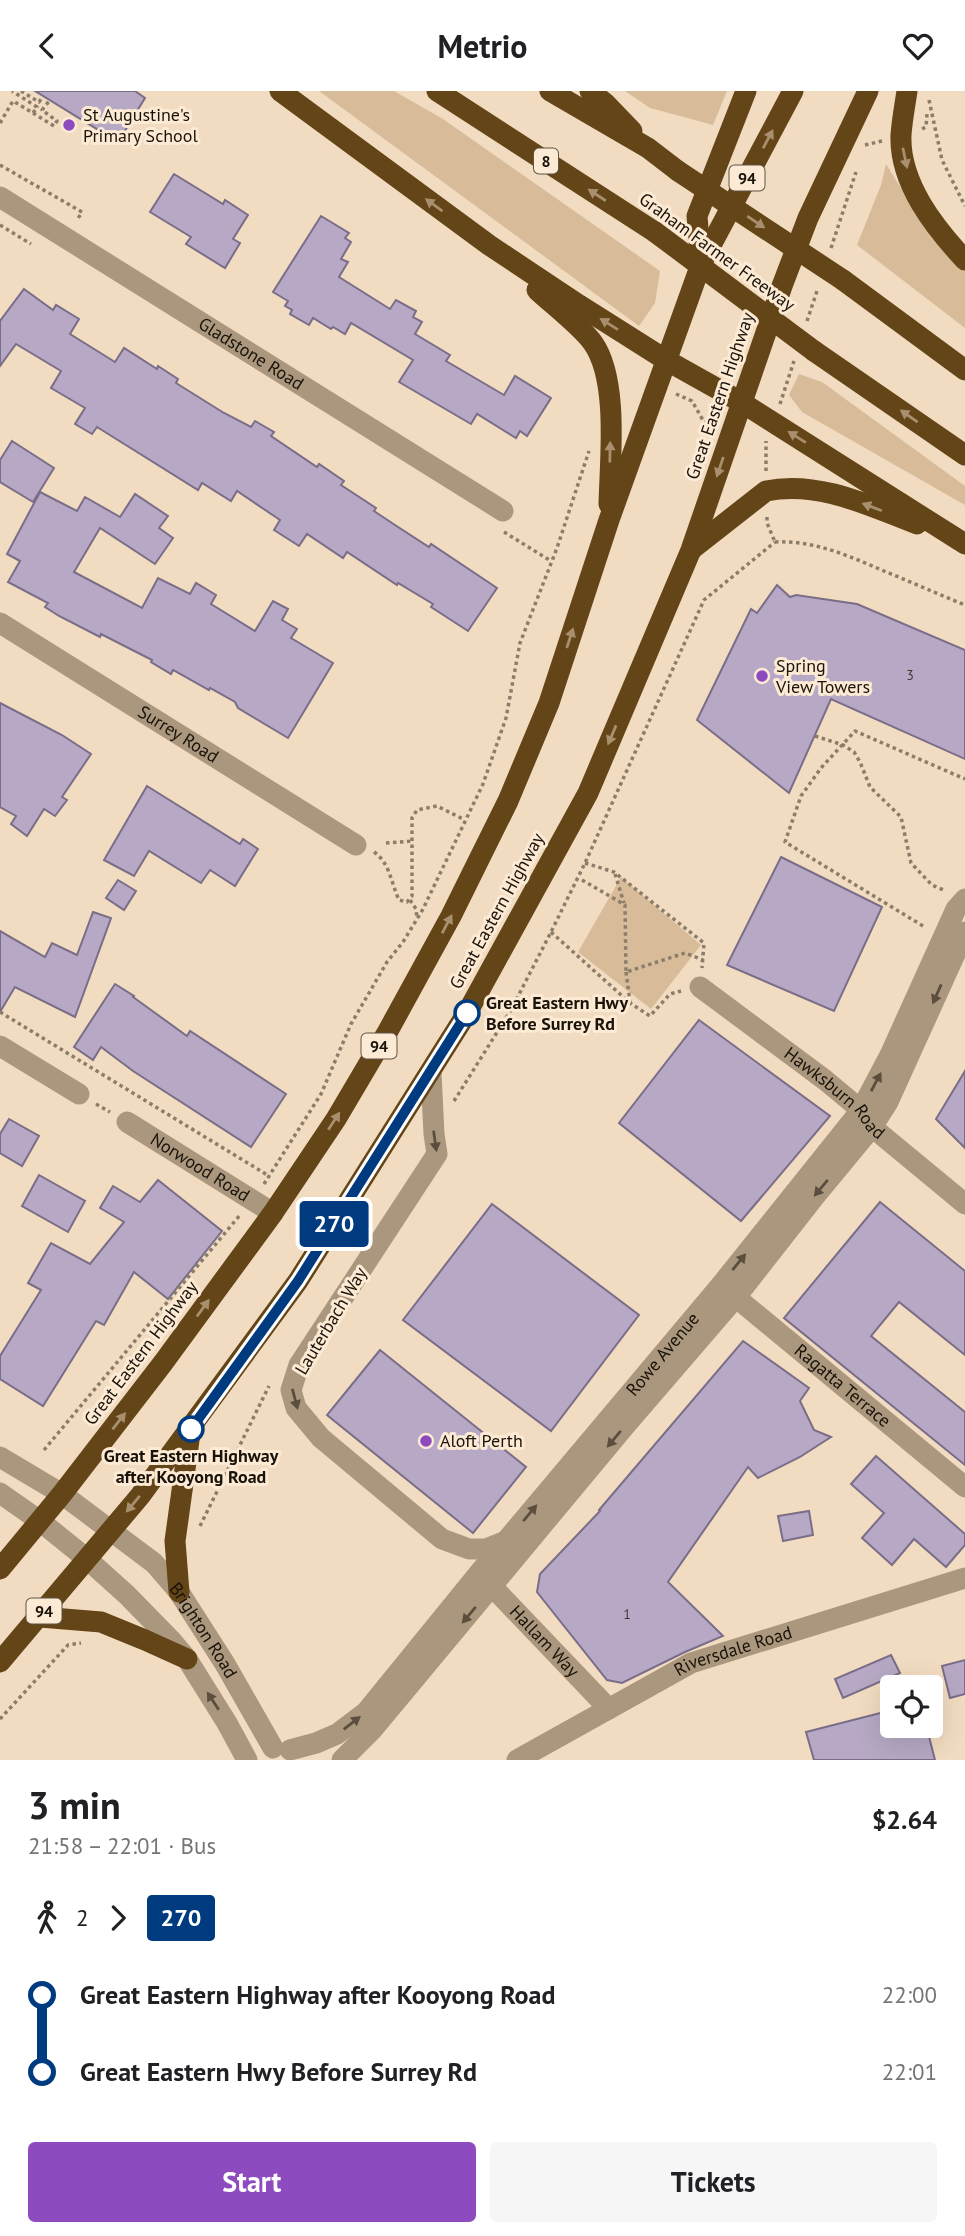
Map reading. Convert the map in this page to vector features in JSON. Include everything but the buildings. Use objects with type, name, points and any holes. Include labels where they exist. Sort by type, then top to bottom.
[{"type":"highway","points":[[280,91],[489,245],[666,361],[741,402],[962,541]]},
{"type":"highway","name":"Graham Farmer Freeway","points":[[438,91],[654,232],[804,354],[965,455]]},
{"type":"highway","points":[[550,91],[648,148],[965,370]]},
{"type":"highway","points":[[590,91],[648,148]]},
{"type":"highway","points":[[701,264],[697,216],[746,91]]},
{"type":"highway","name":"Great Eastern Highway","points":[[0,1569],[163,1363],[273,1213],[336,1119],[451,916],[508,801],[549,703],[609,520],[701,264],[793,91]]},
{"type":"highway","name":"Great Eastern Highway","points":[[0,1662],[88,1559],[190,1430],[298,1281],[467,1013],[588,793],[691,550],[808,218],[868,91]]},
{"type":"highway","points":[[907,91],[901,137],[915,193],[932,223],[965,260]]},
{"type":"highway","points":[[489,245],[593,342],[605,368],[611,433],[609,520]]},
{"type":"highway","points":[[691,550],[766,491],[798,488],[847,497],[962,541]]},
{"type":"highway","points":[[179,1592],[175,1541],[190,1430]]},
{"type":"highway","points":[[40,1617],[101,1622],[187,1659]]},
{"type":"street","name":"Gladstone Road","points":[[0,197],[503,511]]},
{"type":"street","name":"Surrey Road","points":[[0,623],[356,845]]},
{"type":"street","name":"Rowe Avenue","points":[[342,1760],[372,1730],[486,1580],[507,1541],[815,1196],[867,1119],[890,1055],[956,909],[956,895]]},
{"type":"street","name":"Rowe Avenue","points":[[867,1119],[888,1102],[965,932]]},
{"type":"street","name":"Hawksburn Road","points":[[700,987],[825,1080],[965,1204]]},
{"type":"street","points":[[0,1046],[79,1094]]},
{"type":"street","name":"Lauterbach Way","points":[[431,1073],[437,1154],[299,1365],[291,1390],[296,1408],[321,1438],[442,1539],[469,1549],[486,1549],[507,1541]]},
{"type":"street","name":"Norwood Road","points":[[128,1122],[273,1213]]},
{"type":"street","name":"Rowe Avenue","points":[[254,1760],[263,1752],[289,1753],[337,1734],[366,1712],[624,1427],[728,1291]]},
{"type":"street","name":"Ragatta Terrace","points":[[728,1291],[965,1487]]},
{"type":"street","name":"Brighton Road","points":[[0,1457],[62,1494],[154,1563],[179,1592],[225,1664],[289,1753]]},
{"type":"street","name":"Brighton Road","points":[[0,1493],[88,1559],[127,1595],[187,1659],[228,1723],[247,1760]]},
{"type":"street","name":"Riversdale Road","points":[[517,1760],[691,1663],[965,1578]]},
{"type":"street","name":"Hallam Way","points":[[486,1580],[609,1709]]},
{"type":"path","points":[[12,91],[37,107],[33,113]]},
{"type":"path","points":[[21,91],[39,102],[43,96]]},
{"type":"path","points":[[864,145],[901,137],[926,127],[929,91]]},
{"type":"path","points":[[928,98],[942,160],[965,206]]},
{"type":"path","points":[[0,123],[13,101],[54,126],[57,121],[42,110],[50,100]]},
{"type":"path","points":[[830,251],[856,172]]},
{"type":"path","points":[[804,330],[832,279]]},
{"type":"path","points":[[775,542],[767,523],[765,443],[804,354]]},
{"type":"path","points":[[44,1450],[269,1176],[321,1094],[351,1024],[387,962],[417,920],[484,785],[506,718],[520,643],[557,548],[590,447]]},
{"type":"path","points":[[551,932],[630,1003],[650,1016],[670,994],[700,987],[704,943],[614,872],[585,863],[704,600],[775,542],[812,544],[842,553],[965,605]]},
{"type":"path","points":[[923,926],[785,842],[801,796],[821,768],[855,731],[965,779]]},
{"type":"path","points":[[815,736],[843,745],[853,752],[870,787],[901,817],[911,863],[932,885],[956,895]]},
{"type":"path","points":[[410,900],[412,818],[417,810],[437,806],[463,819]]},
{"type":"path","points":[[387,843],[412,841]]},
{"type":"path","points":[[356,845],[381,856],[399,900],[410,900]]},
{"type":"path","points":[[614,872],[625,905],[626,972],[630,1003]]},
{"type":"path","points":[[582,880],[625,905]]},
{"type":"path","points":[[410,900],[416,909],[417,920]]},
{"type":"path","points":[[626,972],[685,953],[703,960]]},
{"type":"path","points":[[0,1012],[269,1176]]},
{"type":"path","points":[[79,1094],[128,1122]]},
{"type":"shaded area","points":[[319,91],[394,91],[443,119],[660,271],[655,303],[639,326]]},
{"type":"shaded area","points":[[625,91],[727,91],[713,125],[650,108]]},
{"type":"shaded area","points":[[886,164],[932,238],[965,269],[965,328],[857,245],[881,185]]},
{"type":"shaded area","points":[[799,374],[822,382],[965,486],[965,505],[802,412],[789,395]]},
{"type":"shaded area","points":[[621,877],[701,945],[651,1009],[578,952]]},
{"type":"bus line","name":"270","points":[[191,1429],[298,1281],[467,1013]]},
{"type":"place","name":"St Augustine's Primary School","points":[[69,125]]},
{"type":"place","name":"Spring View Towers","points":[[762,676]]},
{"type":"place","name":"Great Eastern Hwy Before Surrey Rd","points":[[467,1013]]},
{"type":"place","name":"Great Eastern Highway after Kooyong Road","points":[[191,1429]]},
{"type":"place","name":"Aloft Perth","points":[[426,1441]]}]
